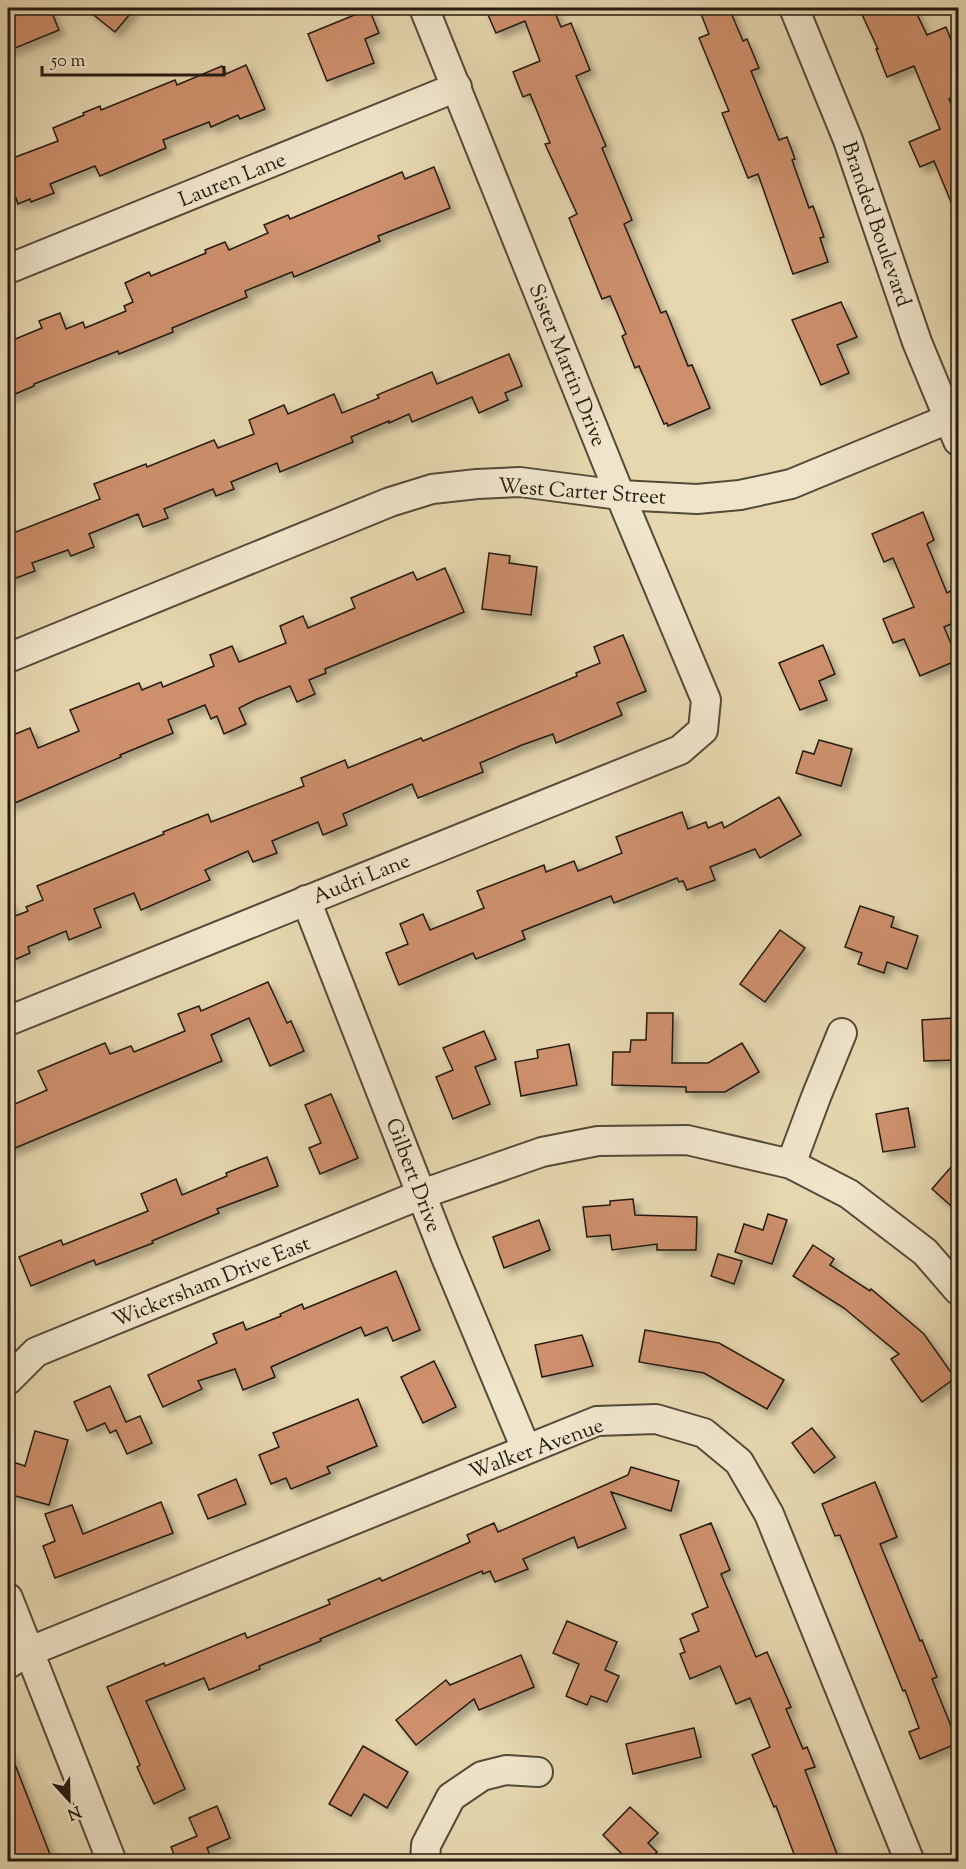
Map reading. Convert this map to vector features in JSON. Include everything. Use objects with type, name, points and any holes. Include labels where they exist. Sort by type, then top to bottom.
[{"type":"street","name":"Sister Martin Drive","points":[[424,8],[620,495],[706,700],[705,723]]},
{"type":"street","name":"Branded Boulevard","points":[[794,8],[848,140],[917,342],[955,425]]},
{"type":"street","name":"Lauren Lane","points":[[8,269],[457,87]]},
{"type":"street","name":"West Carter Street","points":[[8,658],[390,502],[432,489],[520,482],[620,495],[697,499],[740,495],[791,484],[955,425]]},
{"type":"street","name":"Audri Lane","points":[[8,1021],[680,750],[703,730],[705,723]]},
{"type":"street","name":"Gilbert Drive","points":[[306,900],[526,1449]]},
{"type":"street","points":[[791,1164],[842,1033]]},
{"type":"street","name":"Wickersham Drive East","points":[[8,1380],[36,1352],[422,1194],[542,1152],[598,1141],[687,1140],[791,1164],[849,1194],[925,1252],[958,1290]]},
{"type":"street","name":"Walker Avenue","points":[[18,1658],[597,1421],[656,1419],[704,1433],[739,1462],[769,1514],[910,1862]]},
{"type":"street","points":[[8,1598],[18,1658],[112,1862]]},
{"type":"street","points":[[425,1862],[426,1845],[451,1797],[482,1776],[506,1770],[538,1772]]},
{"type":"building","points":[[8,8],[50,8],[59,30],[8,51]]},
{"type":"building","points":[[85,8],[135,8],[115,32]]},
{"type":"building","points":[[485,8],[553,8],[561,27],[571,23],[590,70],[576,76],[606,146],[602,148],[632,220],[624,224],[661,313],[666,311],[688,366],[692,365],[710,408],[668,426],[667,423],[664,424],[639,366],[635,368],[622,336],[626,334],[610,296],[602,299],[569,218],[577,214],[545,144],[550,143],[530,94],[523,97],[513,72],[540,61],[525,21],[496,33]]},
{"type":"building","points":[[717,8],[729,8],[743,41],[747,39],[759,68],[751,71],[779,140],[787,137],[795,159],[792,160],[809,208],[813,206],[824,237],[820,238],[828,262],[793,274],[758,174],[748,178],[722,113],[729,111],[699,38],[709,34],[701,14]]},
{"type":"building","points":[[859,8],[914,8],[927,35],[946,27],[958,58],[958,95],[949,99],[958,122],[958,219],[934,161],[920,167],[909,142],[940,129],[914,66],[887,77],[876,49],[878,49]]},
{"type":"building","points":[[369,9],[379,33],[365,39],[374,63],[327,81],[308,34]]},
{"type":"building","points":[[246,65],[265,109],[240,119],[238,115],[211,127],[209,122],[163,140],[166,148],[100,176],[95,166],[50,184],[54,193],[31,202],[30,199],[18,204],[16,198],[8,201],[8,166],[15,163],[13,158],[58,141],[53,128],[100,106],[101,110],[175,80],[177,85],[222,66],[226,74]]},
{"type":"building","points":[[434,167],[450,208],[378,236],[380,241],[294,277],[292,272],[245,291],[247,297],[172,328],[173,332],[34,384],[8,397],[8,342],[42,328],[39,321],[60,313],[66,329],[83,322],[85,328],[126,311],[124,306],[133,302],[125,283],[149,272],[151,276],[206,253],[205,250],[225,242],[229,250],[268,233],[264,225],[288,215],[290,219],[402,172],[405,179]]},
{"type":"building","points":[[841,302],[857,337],[837,345],[849,373],[821,385],[792,320]]},
{"type":"building","points":[[509,354],[522,386],[505,393],[508,400],[479,413],[472,397],[412,422],[409,414],[389,423],[389,421],[351,437],[353,442],[280,472],[277,463],[231,482],[234,489],[216,496],[213,489],[164,509],[168,518],[143,527],[138,514],[89,534],[94,547],[71,556],[68,550],[32,563],[35,571],[8,581],[8,535],[100,499],[94,484],[146,464],[147,467],[214,440],[218,448],[254,434],[249,420],[284,405],[288,414],[334,394],[342,413],[379,398],[377,395],[432,372],[437,384]]},
{"type":"building","points":[[923,512],[934,540],[927,544],[947,593],[952,590],[958,604],[958,621],[944,627],[958,660],[920,676],[904,639],[893,643],[883,619],[914,607],[893,558],[884,562],[872,534]]},
{"type":"building","points":[[489,553],[510,556],[509,563],[537,567],[531,615],[482,609]]},
{"type":"building","points":[[445,568],[464,612],[325,669],[326,673],[309,680],[315,694],[297,702],[290,686],[255,700],[239,708],[246,724],[224,734],[217,716],[211,719],[205,705],[168,720],[173,733],[8,806],[8,737],[30,728],[38,748],[79,731],[70,710],[139,683],[142,690],[161,682],[163,687],[214,666],[210,655],[232,646],[239,662],[286,643],[280,626],[303,616],[308,628],[355,608],[351,598],[413,572],[417,580]]},
{"type":"building","points":[[623,635],[646,691],[617,703],[622,715],[556,743],[553,734],[522,745],[480,763],[483,772],[418,798],[412,784],[343,814],[347,825],[323,835],[318,822],[272,841],[277,853],[253,862],[248,851],[205,870],[210,880],[141,910],[134,893],[94,909],[101,927],[69,940],[66,931],[28,947],[30,953],[14,960],[11,955],[8,956],[8,899],[15,916],[28,911],[26,907],[43,900],[37,886],[164,834],[163,832],[208,814],[211,822],[304,786],[301,778],[345,760],[348,768],[421,738],[423,741],[577,676],[576,673],[600,663],[594,647]]},
{"type":"building","points":[[823,645],[835,674],[819,681],[827,700],[800,710],[779,663]]},
{"type":"building","points":[[819,740],[852,749],[841,786],[796,773],[803,751],[814,754]]},
{"type":"building","points":[[779,797],[801,835],[760,858],[755,849],[710,867],[715,880],[687,890],[683,881],[679,882],[677,878],[614,903],[611,896],[522,931],[525,939],[476,959],[473,953],[399,985],[386,953],[408,944],[400,924],[423,914],[430,930],[484,908],[477,891],[544,865],[546,872],[574,861],[578,871],[622,853],[616,837],[682,812],[688,829],[706,822],[708,828],[722,822],[724,828]]},
{"type":"building","points":[[860,906],[894,917],[891,927],[918,936],[907,969],[887,962],[884,973],[858,964],[862,953],[845,947]]},
{"type":"building","points":[[780,930],[805,948],[765,1002],[740,984]]},
{"type":"building","points":[[268,982],[287,1023],[291,1021],[304,1051],[270,1066],[249,1018],[211,1035],[222,1061],[8,1151],[8,1107],[47,1090],[38,1071],[105,1043],[110,1054],[131,1046],[134,1052],[185,1031],[178,1014],[199,1006],[201,1011]]},
{"type":"building","points":[[647,1013],[673,1013],[672,1063],[708,1063],[742,1043],[759,1072],[725,1092],[686,1092],[686,1087],[612,1085],[613,1052],[630,1052],[631,1040],[646,1040]]},
{"type":"building","points":[[952,1018],[955,1060],[924,1061],[922,1020]]},
{"type":"building","points":[[484,1031],[496,1059],[475,1067],[490,1104],[453,1119],[436,1077],[453,1070],[443,1048]]},
{"type":"building","points":[[569,1044],[577,1085],[521,1096],[515,1062],[538,1058],[537,1050]]},
{"type":"building","points":[[331,1094],[358,1158],[320,1174],[309,1148],[321,1143],[305,1105]]},
{"type":"building","points":[[908,1108],[915,1147],[883,1152],[876,1114]]},
{"type":"building","points":[[267,1157],[278,1186],[217,1209],[219,1213],[152,1241],[153,1243],[96,1265],[94,1260],[31,1286],[19,1257],[61,1240],[63,1245],[148,1211],[141,1194],[176,1179],[182,1195],[227,1176],[226,1173]]},
{"type":"building","points":[[958,1159],[958,1212],[932,1189]]},
{"type":"building","points":[[633,1199],[635,1215],[697,1217],[696,1250],[657,1250],[657,1244],[612,1250],[610,1235],[587,1237],[583,1207],[610,1205],[610,1201]]},
{"type":"building","points":[[768,1214],[787,1220],[772,1264],[735,1252],[744,1224],[763,1230]]},
{"type":"building","points":[[539,1220],[550,1250],[504,1268],[493,1237]]},
{"type":"building","points":[[813,1245],[834,1259],[830,1265],[870,1291],[871,1289],[924,1334],[955,1378],[922,1402],[891,1359],[899,1354],[844,1308],[793,1276]]},
{"type":"building","points":[[718,1254],[742,1261],[734,1284],[711,1276]]},
{"type":"building","points":[[396,1271],[420,1330],[393,1341],[387,1327],[365,1336],[361,1327],[271,1367],[275,1377],[243,1390],[235,1369],[198,1381],[202,1389],[163,1407],[148,1375],[217,1343],[213,1334],[243,1322],[246,1330],[281,1316],[280,1314],[302,1304],[304,1309]]},
{"type":"building","points":[[645,1330],[719,1343],[784,1380],[767,1409],[704,1373],[639,1362]]},
{"type":"building","points":[[582,1335],[593,1366],[542,1377],[535,1345]]},
{"type":"building","points":[[434,1361],[456,1407],[423,1423],[401,1377]]},
{"type":"building","points":[[110,1386],[126,1422],[140,1416],[152,1443],[127,1454],[116,1430],[110,1433],[105,1423],[87,1431],[74,1402]]},
{"type":"building","points":[[358,1399],[377,1446],[327,1467],[330,1473],[291,1489],[286,1478],[271,1484],[259,1455],[279,1447],[273,1433]]},
{"type":"building","points":[[812,1428],[835,1457],[814,1473],[792,1443]]},
{"type":"building","points":[[35,1431],[68,1440],[49,1505],[8,1494],[8,1481],[13,1462],[25,1466]]},
{"type":"building","points":[[631,1467],[679,1481],[671,1511],[611,1492],[626,1528],[578,1548],[574,1537],[523,1559],[528,1569],[495,1582],[490,1571],[483,1574],[482,1571],[320,1639],[321,1641],[259,1666],[260,1669],[209,1690],[204,1678],[146,1701],[185,1789],[154,1804],[137,1767],[140,1765],[107,1687],[245,1633],[247,1638],[330,1604],[328,1600],[380,1578],[382,1581],[470,1542],[467,1535],[494,1523],[498,1532],[628,1475]]},
{"type":"building","points":[[236,1479],[246,1504],[208,1519],[198,1495]]},
{"type":"building","points":[[875,1482],[897,1537],[880,1544],[937,1677],[932,1679],[951,1726],[958,1723],[958,1743],[920,1759],[909,1732],[919,1728],[905,1690],[903,1691],[840,1535],[835,1536],[822,1504]]},
{"type":"building","points":[[161,1502],[173,1533],[55,1578],[43,1546],[55,1541],[45,1514],[72,1505],[83,1534]]},
{"type":"building","points":[[711,1523],[730,1570],[721,1574],[756,1657],[767,1652],[791,1707],[786,1709],[803,1749],[807,1747],[815,1767],[805,1770],[840,1862],[797,1862],[776,1806],[774,1807],[752,1755],[770,1747],[750,1698],[736,1704],[720,1666],[690,1679],[680,1654],[685,1652],[680,1639],[699,1631],[692,1614],[708,1607],[680,1535]]},
{"type":"building","points":[[567,1621],[617,1642],[605,1670],[619,1676],[607,1702],[591,1696],[587,1705],[566,1696],[579,1664],[553,1653]]},
{"type":"building","points":[[521,1655],[534,1687],[479,1710],[474,1699],[416,1745],[396,1720],[446,1680],[450,1685]]},
{"type":"building","points":[[694,1728],[701,1757],[633,1774],[626,1744]]},
{"type":"building","points":[[363,1746],[408,1772],[387,1808],[364,1794],[351,1816],[329,1804]]},
{"type":"building","points":[[8,1749],[51,1857],[39,1862],[8,1862]]},
{"type":"building","points":[[217,1806],[230,1838],[207,1848],[213,1862],[177,1862],[171,1847],[197,1836],[189,1818]]},
{"type":"building","points":[[630,1807],[658,1833],[648,1843],[657,1852],[647,1862],[630,1862],[603,1835]]}]
